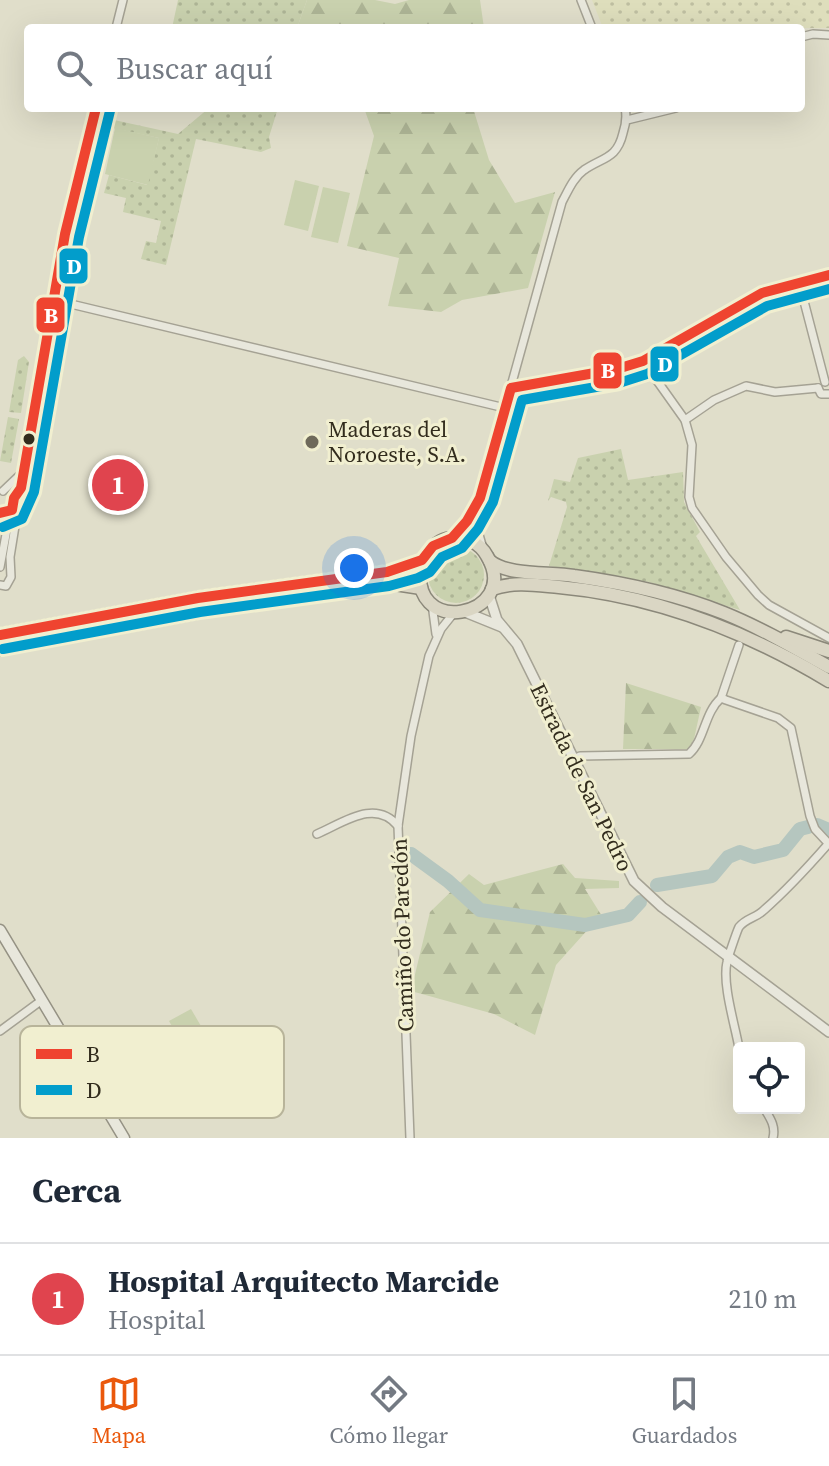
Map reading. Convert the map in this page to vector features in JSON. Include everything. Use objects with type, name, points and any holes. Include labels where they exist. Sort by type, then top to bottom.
[{"type":"highway","points":[[0,635],[198,598],[387,572],[413,565],[422,560],[433,546],[452,538],[470,540],[505,570],[572,575],[676,596],[725,613],[829,667]]},
{"type":"highway","points":[[422,560],[421,588],[432,604],[439,610],[459,613],[481,604],[491,592],[494,577],[487,556]]},
{"type":"highway","points":[[491,592],[518,583],[624,597],[672,609],[770,647],[829,681]]},
{"type":"highway","points":[[0,649],[254,602],[395,584],[421,588]]},
{"type":"highway","points":[[768,633],[829,651]]},
{"type":"highway","points":[[796,661],[829,688]]},
{"type":"main road","points":[[0,930],[57,1026]]},
{"type":"main road","points":[[112,1118],[124,1138]]},
{"type":"street","points":[[117,24],[123,0]]},
{"type":"street","points":[[581,0],[590,24]]},
{"type":"street","points":[[805,36],[829,35]]},
{"type":"street","points":[[0,585],[9,585],[12,574],[10,557],[16,520],[12,510],[14,498],[21,488],[65,234],[95,112]]},
{"type":"street","points":[[487,556],[477,528],[480,498],[562,202],[582,171],[608,158],[620,147],[627,120],[626,112]]},
{"type":"street","points":[[627,120],[660,112]]},
{"type":"street","points":[[511,388],[617,369],[643,361],[762,293],[829,275]]},
{"type":"street","points":[[685,420],[714,400],[746,386],[775,392],[818,388],[827,382],[799,282]]},
{"type":"street","points":[[54,300],[505,408]]},
{"type":"street","points":[[643,361],[685,420],[692,445],[689,497],[697,518],[758,595],[769,605],[829,638]]},
{"type":"street","points":[[818,388],[821,394],[828,397]]},
{"type":"street","points":[[14,498],[2,491],[22,473]]},
{"type":"street","points":[[452,538],[467,521],[480,498]]},
{"type":"street","points":[[0,567],[7,529],[1,513],[12,510]]},
{"type":"street","name":"Estrada de San Pedro","points":[[491,592],[502,627],[517,644],[634,881],[662,907],[829,1032]]},
{"type":"street","points":[[432,604],[436,640]]},
{"type":"street","points":[[436,640],[459,613],[502,627]]},
{"type":"street","name":"Camiño do Paredón","points":[[410,1138],[398,826],[411,736],[429,656],[436,640]]},
{"type":"street","points":[[572,760],[580,756],[689,754],[696,748],[706,720],[721,698],[739,645]]},
{"type":"street","points":[[721,698],[778,718],[791,728],[810,816],[815,829],[829,844],[799,879],[760,914],[741,925],[729,956],[726,977],[738,1042]]},
{"type":"street","points":[[317,834],[368,811],[390,816],[398,826]]},
{"type":"street","points":[[0,1031],[42,1000]]},
{"type":"street","points":[[768,1114],[775,1130],[773,1138]]},
{"type":"green space","points":[[178,0],[307,0],[298,24],[173,24]]},
{"type":"green space","points":[[307,0],[375,0],[395,4],[409,0],[480,0],[483,24],[298,24]]},
{"type":"green space","points":[[592,0],[829,0],[829,28],[805,28],[805,24],[601,24]]},
{"type":"green space","points":[[204,112],[277,112],[269,137],[271,148],[261,152],[196,139],[166,265],[141,259],[146,241],[156,243],[161,221],[123,212],[126,198],[104,193],[109,175],[147,185],[159,138],[103,126],[105,118],[178,134]]},
{"type":"green space","points":[[365,112],[474,112],[489,160],[515,203],[555,192],[528,288],[462,300],[441,312],[388,306],[399,258],[347,246],[374,136]]},
{"type":"green space","points":[[115,128],[159,138],[148,185],[105,174]]},
{"type":"green space","points":[[295,180],[319,186],[308,231],[284,225]]},
{"type":"green space","points":[[323,187],[350,193],[338,243],[311,237]]},
{"type":"green space","points":[[24,356],[29,362],[21,413],[9,412],[18,360]]},
{"type":"green space","points":[[8,417],[19,419],[11,463],[0,461]]},
{"type":"green space","points":[[621,449],[628,480],[683,472],[684,502],[700,532],[696,536],[740,610],[649,582],[549,566],[567,507],[566,502],[551,497],[548,501],[554,479],[570,482],[578,458]]},
{"type":"green space","points":[[456,547],[476,555],[484,575],[476,595],[456,603],[436,595],[428,575],[436,555]]},
{"type":"green space","points":[[626,683],[701,707],[694,739],[688,749],[623,749]]},
{"type":"green space","points":[[563,864],[575,878],[619,881],[619,888],[585,889],[605,921],[591,926],[556,965],[535,1035],[494,1014],[411,991],[430,912],[469,874],[484,885]]},
{"type":"green space","points":[[191,1009],[201,1026],[172,1026],[169,1021]]},
{"type":"waterway","points":[[817,825],[829,830]]},
{"type":"waterway","points":[[657,885],[712,876],[728,857],[740,852],[754,857],[783,850],[800,829],[808,827]]},
{"type":"waterway","points":[[411,854],[480,910],[585,925],[628,915],[640,902]]},
{"type":"transit line","name":"B","points":[[0,513],[12,510],[14,498],[21,488],[65,234],[95,112]]},
{"type":"transit line","name":"D","points":[[3,527],[22,519],[34,492],[79,237],[110,112]]},
{"type":"transit line","name":"B","points":[[0,635],[198,598],[387,572],[422,560],[433,546],[452,538],[467,521],[480,498],[511,388],[617,369],[643,361],[762,293],[829,275]]},
{"type":"transit line","name":"D","points":[[3,649],[200,612],[389,586],[418,578],[430,572],[442,557],[462,548],[478,529],[493,502],[522,400],[619,383],[647,374],[767,306],[829,289]]},
{"type":"place","name":"Maderas del Noroeste, S.A.","points":[[312,442]]},
{"type":"place","name":"Hospital Arquitecto Marcide","points":[[118,485]]}]
